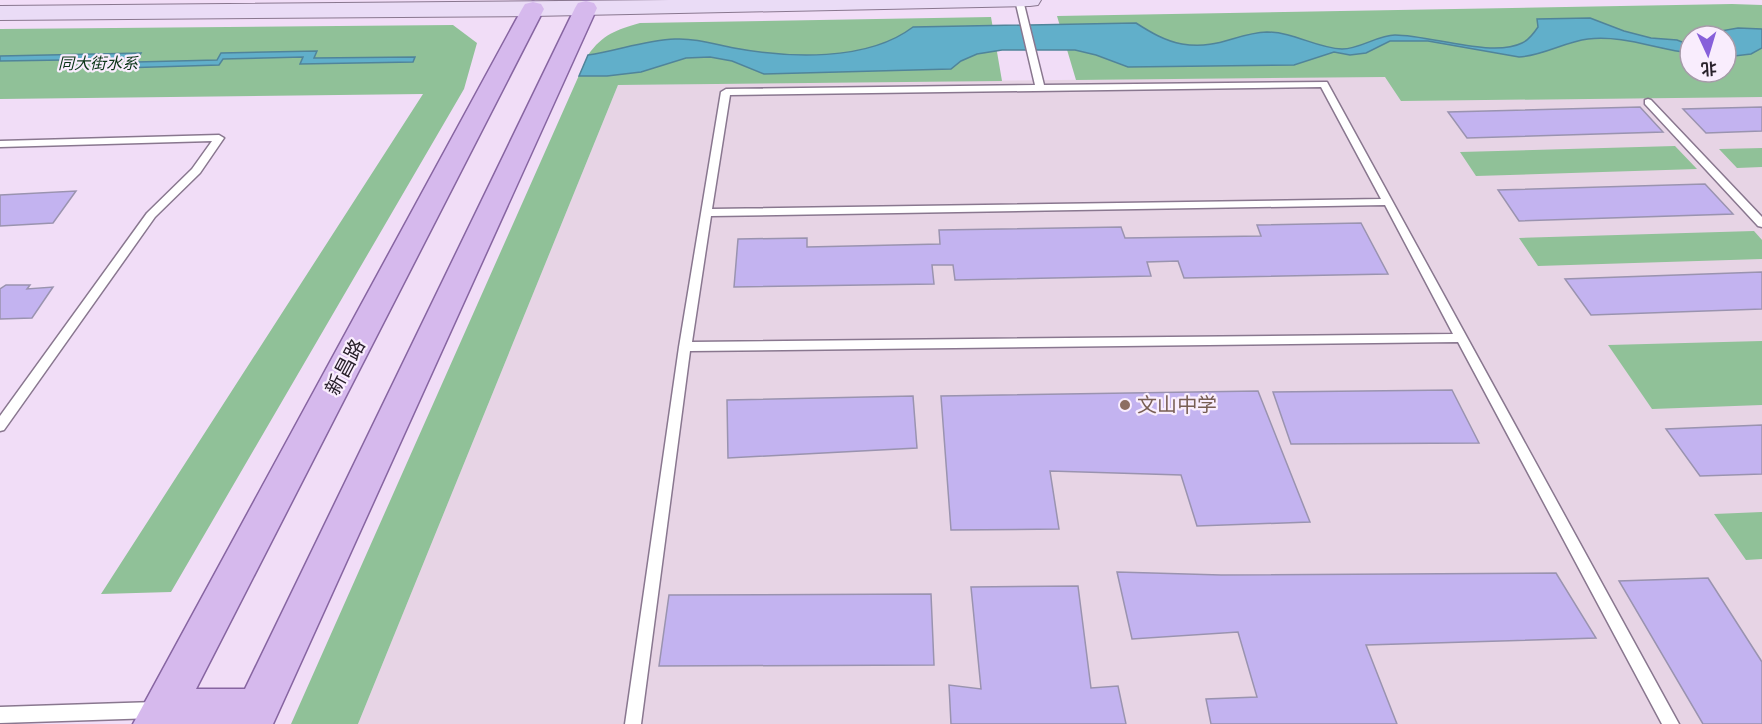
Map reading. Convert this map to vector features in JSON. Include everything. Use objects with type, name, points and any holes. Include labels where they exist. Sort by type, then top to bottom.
[{"type":"main road","name":"新昌路","points":[[160,717],[562,7]]},
{"type":"main road","points":[[160,717],[254,718],[562,7]]},
{"type":"street","points":[[0,12],[1030,0]]},
{"type":"lane","points":[[1019,0],[1040,89]]},
{"type":"lane","points":[[633,724],[685,347],[726,92],[1324,84],[1671,724]]},
{"type":"lane","points":[[1648,102],[1762,223]]},
{"type":"lane","points":[[0,144],[219,138],[196,171],[151,215],[0,426]]},
{"type":"lane","points":[[706,213],[1388,202]]},
{"type":"lane","points":[[685,347],[1462,338]]},
{"type":"lane","points":[[0,715],[160,717]]},
{"type":"shaded area","name":"文山中学","points":[[1738,72],[1762,72],[1762,724],[358,724],[618,85],[1678,73],[1678,84],[1738,84]]},
{"type":"green space","points":[[1762,5],[1762,97],[1401,101],[1385,77],[1076,80],[1057,16]]},
{"type":"green space","points":[[991,17],[1002,81],[618,85],[358,724],[291,724],[588,55],[599,42],[617,31],[640,23]]},
{"type":"green space","name":"同大街水系","points":[[453,25],[477,43],[464,89],[171,592],[101,594],[423,94],[0,99],[0,29]]},
{"type":"green space","points":[[1675,146],[1697,169],[1476,176],[1460,152]]},
{"type":"green space","points":[[1762,148],[1762,167],[1737,168],[1719,149]]},
{"type":"green space","points":[[1754,231],[1762,240],[1762,259],[1538,266],[1519,238]]},
{"type":"green space","points":[[1762,341],[1762,405],[1652,409],[1608,345]]},
{"type":"green space","points":[[1762,512],[1762,559],[1746,560],[1714,514]]},
{"type":"water","points":[[1590,18],[1651,38],[1677,40],[1678,51],[1601,38],[1579,41],[1519,57],[1428,41],[1390,41],[1366,53],[1350,55],[1334,52],[1294,65],[1128,67],[1075,50],[1002,50],[977,54],[961,61],[951,69],[764,74],[732,61],[710,57],[686,58],[641,72],[607,76],[579,76],[588,55],[653,41],[675,39],[697,40],[778,54],[802,55],[850,52],[894,38],[913,27],[1136,23],[1170,41],[1195,45],[1206,45],[1267,32],[1342,49],[1395,35],[1494,48],[1509,47],[1525,42],[1538,27],[1537,19]]},
{"type":"water","points":[[1738,28],[1762,29],[1762,48],[1751,54],[1738,56]]},
{"type":"water","points":[[317,51],[314,58],[415,57],[413,62],[300,64],[303,57],[223,59],[219,65],[122,68],[128,59],[0,61],[0,56],[141,53],[136,62],[217,60],[221,53]]},
{"type":"building","points":[[1640,107],[1663,132],[1467,138],[1448,112]]},
{"type":"building","points":[[1762,107],[1762,131],[1706,133],[1683,109]]},
{"type":"building","points":[[1705,184],[1733,214],[1519,221],[1498,190]]},
{"type":"building","points":[[76,191],[53,223],[0,226],[0,195]]},
{"type":"building","points":[[1361,223],[1388,274],[1184,278],[1178,261],[1147,262],[1151,276],[955,280],[953,265],[932,265],[934,284],[734,287],[738,239],[807,238],[807,247],[940,244],[939,230],[1121,227],[1125,238],[1261,236],[1257,225]]},
{"type":"building","points":[[1762,272],[1762,309],[1591,315],[1565,279]]},
{"type":"building","points":[[6,285],[30,285],[27,289],[53,287],[32,318],[0,319],[0,289]]},
{"type":"building","points":[[1452,390],[1479,443],[1291,444],[1273,392]]},
{"type":"building","points":[[1258,391],[1310,522],[1197,526],[1181,475],[1050,471],[1059,529],[951,530],[941,396]]},
{"type":"building","points":[[913,396],[917,448],[728,458],[727,400]]},
{"type":"building","points":[[1762,425],[1762,474],[1700,476],[1666,429]]},
{"type":"building","points":[[1117,572],[1221,575],[1556,573],[1596,638],[1366,645],[1397,724],[1211,724],[1206,699],[1257,697],[1238,632],[1132,639]]},
{"type":"building","points":[[1708,578],[1762,662],[1762,724],[1703,724],[1619,581]]},
{"type":"building","points":[[1078,586],[1091,688],[1118,686],[1126,724],[951,724],[949,685],[981,689],[971,587]]},
{"type":"building","points":[[931,594],[934,665],[659,666],[669,595]]},
{"type":"place","name":"文山中学","points":[[1125,405]]}]
